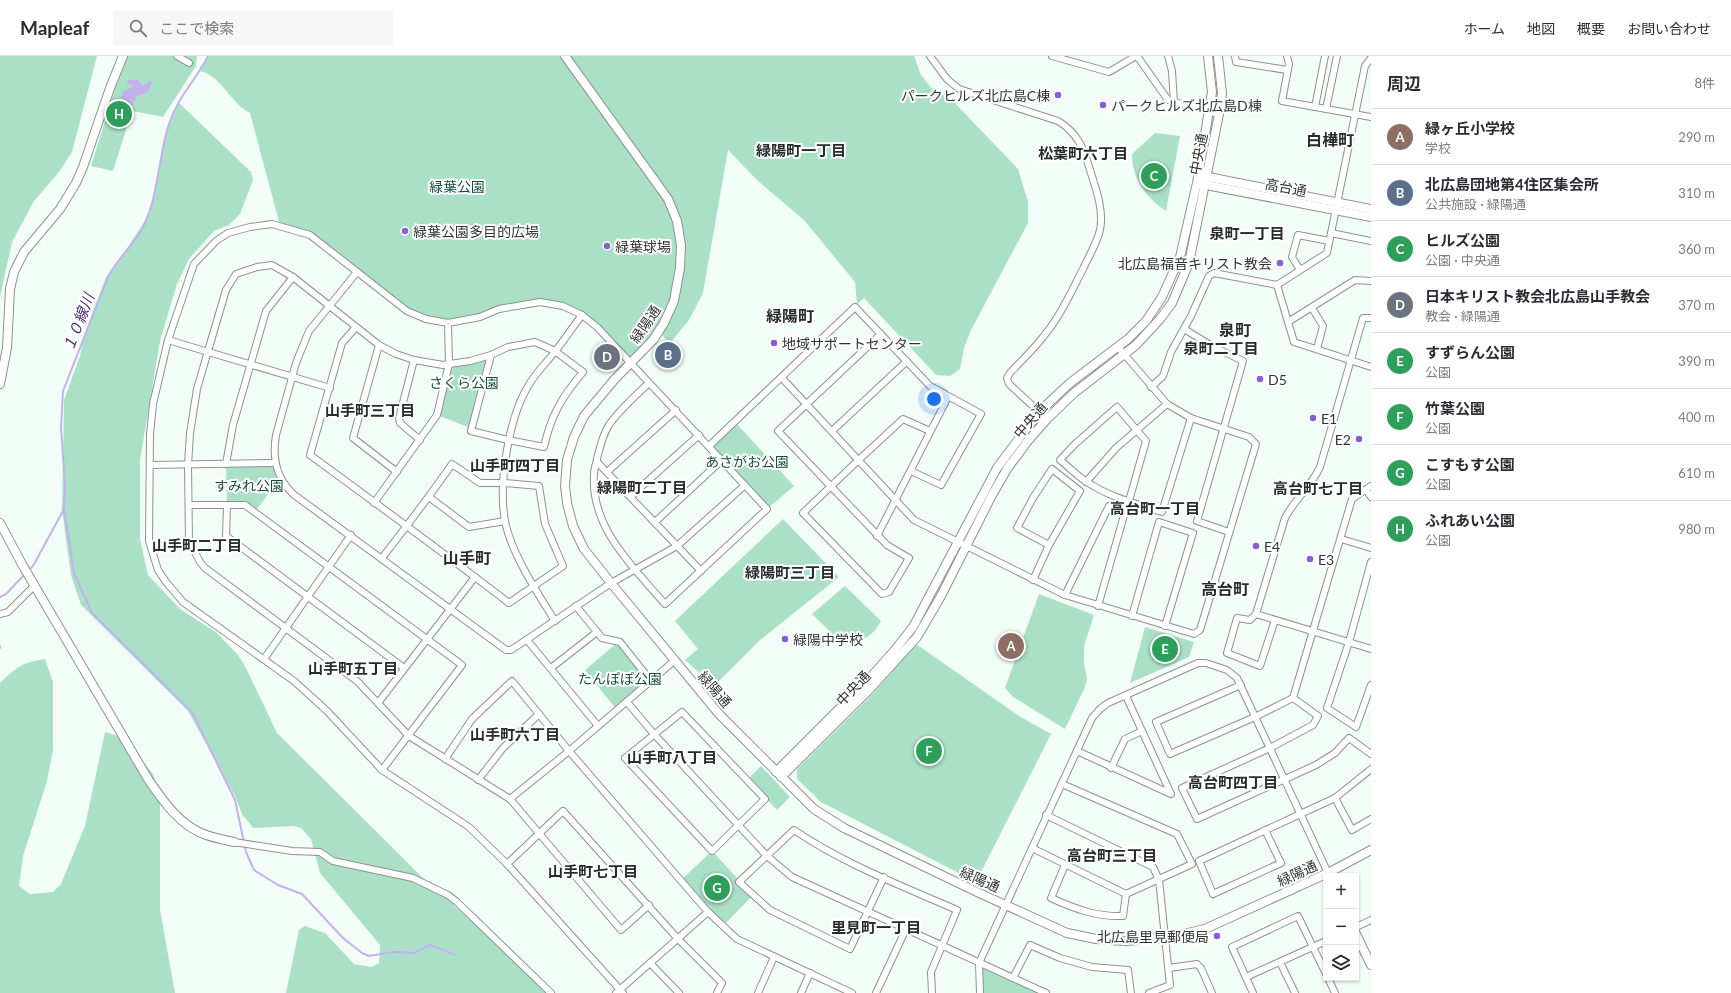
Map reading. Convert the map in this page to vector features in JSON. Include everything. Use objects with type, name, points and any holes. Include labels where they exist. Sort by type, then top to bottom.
[{"type":"street","points":[[0,384],[7,348],[10,289],[14,272],[24,252],[60,209],[76,183],[123,56]]},
{"type":"street","points":[[178,56],[189,63]]},
{"type":"street","name":"緑陽通","points":[[565,56],[668,199],[677,221],[681,245],[680,268],[674,301],[659,332],[632,364],[614,380],[584,416],[574,437],[565,473],[566,497],[573,526],[584,549],[674,661],[719,714],[814,809],[844,828],[960,884],[1067,933],[1096,939],[1125,941],[1166,938],[1206,929],[1323,877]]},
{"type":"street","points":[[931,56],[946,79],[960,89],[1058,121],[1066,126],[1075,134],[1083,149],[1098,195],[1100,230],[1094,247],[1066,302],[1043,338],[1010,372],[1007,378],[1009,384],[1047,419]]},
{"type":"street","points":[[1052,56],[1109,72],[1136,56],[1168,100],[1174,103],[1219,114]]},
{"type":"street","points":[[1168,56],[1172,71],[1174,103]]},
{"type":"street","name":"中央通","points":[[779,775],[894,651],[913,627],[1007,470],[1027,442],[1047,419],[1074,393],[1148,333],[1172,303],[1189,263],[1201,184],[1198,174],[1212,92],[1208,56]]},
{"type":"street","name":"中央通","points":[[962,544],[996,468],[1038,412],[1070,382],[1118,347],[1146,320],[1162,297],[1173,276],[1180,257],[1201,184],[1207,177],[1222,93],[1218,56]]},
{"type":"street","points":[[1235,56],[1236,62],[1287,70]]},
{"type":"street","points":[[1287,56],[1289,64],[1282,101],[1371,118]]},
{"type":"street","points":[[1315,107],[1325,56]]},
{"type":"street","points":[[1326,109],[1337,56]]},
{"type":"street","points":[[1150,387],[1163,376],[1170,352],[1184,329],[1209,276],[1214,273],[1278,285],[1327,253],[1365,66],[1371,58]]},
{"type":"street","name":"高台通","points":[[1198,174],[1337,206],[1371,217]]},
{"type":"street","name":"高台通","points":[[1201,184],[1337,206],[1371,208]]},
{"type":"street","points":[[649,383],[623,408],[609,426],[600,443],[594,472],[593,487],[600,517],[610,536],[635,569],[665,604],[767,509],[597,327],[582,315],[563,306],[540,302],[499,309],[480,317],[448,323],[426,319],[406,311],[310,235],[292,228],[272,224],[250,227],[228,233],[216,241],[194,264],[168,340],[153,404],[150,465],[149,541],[158,570],[183,602],[294,681],[326,710],[382,770],[469,827],[507,864],[620,992],[650,963],[708,912]]},
{"type":"street","points":[[1331,233],[1371,242]]},
{"type":"street","points":[[1300,270],[1292,257],[1298,235],[1329,241]]},
{"type":"street","points":[[491,355],[471,431],[508,440],[544,446],[552,418],[566,392],[582,372],[555,351],[535,342],[508,347],[491,355],[470,361],[449,364],[434,364],[414,360],[396,354],[379,345],[293,277],[272,264],[257,266],[236,274],[226,290],[208,351],[194,409],[188,465],[189,541],[200,562],[357,681],[409,736],[510,799],[538,834],[621,930],[649,905]]},
{"type":"street","points":[[357,272],[310,331],[301,348],[273,448],[275,463],[280,478],[290,490],[506,650],[511,650],[527,640],[611,583],[677,546],[745,485]]},
{"type":"street","points":[[226,464],[233,425],[266,311],[293,277]]},
{"type":"street","points":[[1288,322],[1355,280],[1371,281]]},
{"type":"street","points":[[1278,285],[1294,342],[1371,367]]},
{"type":"street","points":[[709,446],[855,307],[930,386],[981,414],[941,485],[911,471]]},
{"type":"street","points":[[1312,308],[1323,326],[1317,349]]},
{"type":"street","points":[[555,621],[533,587],[517,554],[505,521],[504,483],[508,440],[517,410],[530,383],[582,315]]},
{"type":"street","points":[[1275,620],[1260,666],[1226,653],[1237,618],[1250,620],[1256,614],[1285,518],[1291,507],[1314,481],[1320,467],[1363,318],[1371,318]]},
{"type":"street","points":[[374,502],[437,415],[449,364],[448,323]]},
{"type":"street","points":[[356,327],[342,343],[310,455],[374,502],[406,526],[475,577],[509,603],[563,566],[545,524],[539,486],[504,483],[480,483],[452,464],[429,497],[406,526],[382,558]]},
{"type":"street","points":[[1184,329],[1212,346],[1243,361],[1197,521],[1229,532]]},
{"type":"street","points":[[881,334],[778,431],[831,486],[886,545],[909,558],[889,592],[882,594],[803,513],[831,486],[858,460],[903,419],[930,431]]},
{"type":"street","points":[[168,340],[251,364],[292,378],[330,388]]},
{"type":"street","points":[[379,345],[353,438],[397,472]]},
{"type":"street","points":[[782,378],[914,520],[1065,595],[1194,634],[1200,630],[1256,444],[1249,437],[1191,418],[1167,404],[1150,387],[1118,347]]},
{"type":"street","points":[[414,360],[399,418],[400,423],[420,440]]},
{"type":"street","points":[[832,431],[907,361]]},
{"type":"street","points":[[878,536],[948,397]]},
{"type":"street","points":[[1086,482],[1116,448],[1167,404]]},
{"type":"street","points":[[1129,501],[1146,441],[1117,407],[1074,445],[1060,460],[1086,482],[1107,493],[1129,501],[1162,512],[1191,418]]},
{"type":"street","points":[[607,472],[676,410]]},
{"type":"street","points":[[631,496],[699,435]]},
{"type":"street","points":[[655,522],[722,460]]},
{"type":"street","points":[[597,462],[701,571]]},
{"type":"street","points":[[150,465],[275,463]]},
{"type":"street","points":[[1033,580],[1049,545],[1080,491],[1052,469],[1033,498],[1017,528],[1049,545]]},
{"type":"street","points":[[1241,685],[1156,722],[1170,754],[1255,717],[1292,698],[1352,499],[1369,488],[1371,497]]},
{"type":"street","points":[[429,497],[469,527],[505,521]]},
{"type":"street","points":[[189,505],[244,505],[428,638],[462,665],[382,770]]},
{"type":"street","points":[[227,506],[226,536],[404,668]]},
{"type":"street","points":[[1065,595],[1109,506],[1126,512],[1098,606]]},
{"type":"street","points":[[1132,616],[1159,522],[1193,532],[1166,626]]},
{"type":"street","points":[[0,523],[23,566],[148,779],[178,817],[195,830],[206,835],[237,843],[292,851],[320,852],[333,861],[401,874],[439,890],[457,902],[551,993]]},
{"type":"street","points":[[264,659],[351,535]]},
{"type":"street","points":[[1341,539],[1371,548]]},
{"type":"street","points":[[1371,562],[1349,642],[1327,708],[1356,727],[1371,685]]},
{"type":"street","points":[[378,703],[475,577]]},
{"type":"street","points":[[0,614],[8,612],[35,585]]},
{"type":"street","points":[[576,606],[602,638],[620,642],[651,681]]},
{"type":"street","points":[[1256,614],[1371,649]]},
{"type":"street","points":[[550,668],[597,632]]},
{"type":"street","points":[[527,640],[598,726]]},
{"type":"street","points":[[510,799],[674,661]]},
{"type":"street","points":[[980,993],[979,963],[1092,718],[1100,709],[1198,663],[1206,663],[1228,670],[1237,678],[1327,873]]},
{"type":"street","points":[[445,759],[472,719],[512,681],[708,912],[737,939],[852,993]]},
{"type":"street","points":[[1077,751],[1111,768],[1171,794],[1126,696]]},
{"type":"street","points":[[1292,698],[1318,716],[1312,726],[1270,748],[1182,788],[1197,819],[1316,765],[1335,753],[1349,738],[1371,754]]},
{"type":"street","points":[[627,702],[654,735],[767,856],[792,877],[1046,993]]},
{"type":"street","points":[[682,712],[765,799],[712,851],[625,758],[654,735],[682,712]]},
{"type":"street","points":[[478,780],[503,748],[539,714]]},
{"type":"street","points":[[1111,768],[1125,739],[1142,731]]},
{"type":"street","points":[[1265,830],[1281,864],[1213,894],[1199,861],[1265,830],[1335,798],[1371,770]]},
{"type":"street","points":[[1032,848],[1126,894],[1192,864],[1177,834],[1062,784]]},
{"type":"street","points":[[1335,798],[1352,830],[1371,819]]},
{"type":"street","points":[[507,864],[563,811],[678,938],[722,983],[717,993]]},
{"type":"street","points":[[1046,815],[1153,866],[1159,880],[1170,985],[1149,993]]},
{"type":"street","points":[[884,878],[850,949],[770,910],[739,882],[794,830],[821,849],[957,910],[931,972],[932,993]]},
{"type":"street","name":"緑陽通","points":[[1331,873],[1371,850]]},
{"type":"street","points":[[1066,865],[1051,898],[1076,909],[1108,917],[1123,916],[1126,894]]},
{"type":"street","points":[[1254,993],[1232,947],[1298,916],[1323,968]]},
{"type":"street","points":[[1359,926],[1371,920]]},
{"type":"street","points":[[876,993],[906,929]]},
{"type":"street","points":[[1359,940],[1371,965]]},
{"type":"street","points":[[1246,977],[1323,942]]},
{"type":"street","points":[[1013,978],[1030,945],[1060,958],[1092,967],[1128,970],[1131,993]]},
{"type":"street","points":[[758,993],[774,957]]},
{"type":"street","points":[[1280,962],[1295,993]]},
{"type":"street","points":[[650,963],[679,993]]},
{"type":"street","points":[[1169,968],[1197,964],[1201,968],[1212,993]]},
{"type":"street","points":[[801,993],[810,974]]},
{"type":"street","points":[[1329,981],[1335,993]]},
{"type":"green space","points":[[0,56],[97,56],[72,152],[59,172],[34,201],[12,242],[0,297]]},
{"type":"green space","points":[[127,56],[197,56],[196,66],[163,117],[132,111],[113,171],[91,166]]},
{"type":"green space","name":"緑葉公園","points":[[208,56],[914,56],[921,75],[932,89],[952,100],[1018,169],[1028,202],[1028,223],[971,330],[964,348],[960,369],[950,376],[936,375],[864,298],[857,304],[855,282],[804,220],[758,181],[728,150],[703,293],[689,320],[670,343],[659,332],[632,363],[597,327],[563,306],[540,302],[448,323],[407,311],[310,235],[279,222],[250,113],[243,109],[214,78],[200,71]]},
{"type":"green space","points":[[178,102],[251,172],[253,180],[240,214],[229,225],[214,231],[189,259],[177,284],[160,341],[140,460],[140,539],[148,575],[180,609],[217,633],[238,655],[246,668],[277,733],[420,875],[552,993],[286,993],[299,930],[305,926],[325,933],[354,964],[372,967],[379,963],[380,945],[320,873],[311,839],[301,828],[293,826],[253,828],[242,814],[235,796],[188,711],[81,605],[71,575],[62,510],[64,400],[80,356],[84,335],[106,277],[122,256],[150,213],[165,135]]},
{"type":"green space","points":[[1155,133],[1180,136],[1166,211],[1146,194],[1134,172],[1132,154]]},
{"type":"green space","name":"さくら公園","points":[[490,359],[471,431],[468,427],[437,415],[449,364]]},
{"type":"green space","name":"あさがお公園","points":[[735,422],[794,486],[767,509],[709,446]]},
{"type":"green space","name":"すみれ公園","points":[[275,463],[277,482],[255,512],[244,505],[227,506],[226,464]]},
{"type":"green space","points":[[783,519],[839,577],[759,641],[714,686],[685,660],[698,649],[675,621]]},
{"type":"green space","points":[[845,586],[881,621],[874,631],[865,638],[854,642],[842,643],[812,614]]},
{"type":"green space","points":[[1039,594],[1094,615],[1084,646],[1084,663],[1087,679],[1085,687],[1065,729],[1013,697],[1005,688]]},
{"type":"green space","points":[[1145,627],[1194,642],[1189,657],[1130,683]]},
{"type":"green space","name":"たんぽぽ公園","points":[[618,642],[651,681],[617,710],[585,670]]},
{"type":"green space","points":[[916,644],[1019,716],[1051,734],[976,882],[821,802],[797,779],[797,769],[869,698]]},
{"type":"green space","points":[[45,659],[53,682],[53,750],[47,781],[23,856],[19,886],[30,894],[53,892],[61,884],[85,826],[105,732],[115,735],[140,758],[153,774],[160,796],[160,910],[175,993],[0,993],[0,683],[20,666]]},
{"type":"green space","points":[[761,766],[790,797],[777,810],[748,779]]},
{"type":"green space","points":[[712,851],[753,895],[722,927],[681,880]]},
{"type":"green space","points":[[979,963],[1046,993],[980,993]]},
{"type":"shaded area","points":[[128,80],[138,80],[143,86],[150,81],[152,82],[148,92],[137,96],[131,107],[126,104],[121,97],[123,92],[133,86],[132,84],[127,85]]},
{"type":"waterway","name":"１０線川","points":[[28,571],[33,566],[64,509],[65,484],[61,428],[63,391],[108,277],[139,234],[148,215],[155,189],[165,137],[172,115],[208,56]]},
{"type":"waterway","points":[[64,509],[74,573],[92,613],[192,712],[235,800],[246,852],[254,870],[278,885],[302,894],[343,938],[362,953],[369,956],[394,952],[414,953],[430,945],[456,955]]},
{"type":"waterway","name":"１０線川","points":[[0,597],[6,594],[25,574]]},
{"type":"place","name":"パークヒルズ北広島C棟","points":[[1058,95]]},
{"type":"place","name":"パークヒルズ北広島D棟","points":[[1103,105]]},
{"type":"place","name":"ふれあい公園","points":[[119,114]]},
{"type":"place","name":"ヒルズ公園","points":[[1154,176]]},
{"type":"place","name":"緑葉公園多目的広場","points":[[405,231]]},
{"type":"place","name":"緑葉球場","points":[[607,246]]},
{"type":"place","name":"北広島福音キリスト教会","points":[[1280,263]]},
{"type":"place","name":"地域サポートセンター","points":[[774,343]]},
{"type":"place","name":"北広島団地第4住区集会所","points":[[668,355]]},
{"type":"place","name":"日本キリスト教会北広島山手教会","points":[[607,357]]},
{"type":"place","name":"D5","points":[[1260,379]]},
{"type":"place","name":"E1","points":[[1313,418]]},
{"type":"place","name":"E2","points":[[1359,439]]},
{"type":"place","name":"E4","points":[[1256,546]]},
{"type":"place","name":"E3","points":[[1310,559]]},
{"type":"place","name":"緑陽中学校","points":[[785,639]]},
{"type":"place","name":"緑ヶ丘小学校","points":[[1011,646]]},
{"type":"place","name":"すずらん公園","points":[[1165,649]]},
{"type":"place","name":"竹葉公園","points":[[929,751]]},
{"type":"place","name":"こすもす公園","points":[[717,888]]},
{"type":"place","name":"北広島里見郵便局","points":[[1217,936]]},
{"type":"district","name":"白樺町","points":[[1330,139]]},
{"type":"district","name":"緑陽町一丁目","points":[[801,150]]},
{"type":"district","name":"松葉町六丁目","points":[[1083,153]]},
{"type":"district","name":"泉町一丁目","points":[[1247,233]]},
{"type":"district","name":"緑陽町","points":[[790,315]]},
{"type":"district","name":"泉町","points":[[1235,329]]},
{"type":"district","name":"泉町二丁目","points":[[1221,348]]},
{"type":"district","name":"山手町三丁目","points":[[370,410]]},
{"type":"district","name":"山手町四丁目","points":[[515,465]]},
{"type":"district","name":"緑陽町二丁目","points":[[642,487]]},
{"type":"district","name":"高台町七丁目","points":[[1318,488]]},
{"type":"district","name":"高台町一丁目","points":[[1155,508]]},
{"type":"district","name":"山手町二丁目","points":[[197,545]]},
{"type":"district","name":"山手町","points":[[467,557]]},
{"type":"district","name":"緑陽町三丁目","points":[[790,572]]},
{"type":"district","name":"高台町","points":[[1225,588]]},
{"type":"district","name":"山手町五丁目","points":[[353,668]]},
{"type":"district","name":"山手町六丁目","points":[[515,734]]},
{"type":"district","name":"山手町八丁目","points":[[672,757]]},
{"type":"district","name":"高台町四丁目","points":[[1233,782]]},
{"type":"district","name":"高台町三丁目","points":[[1112,855]]},
{"type":"district","name":"山手町七丁目","points":[[593,871]]},
{"type":"district","name":"里見町一丁目","points":[[876,927]]}]
